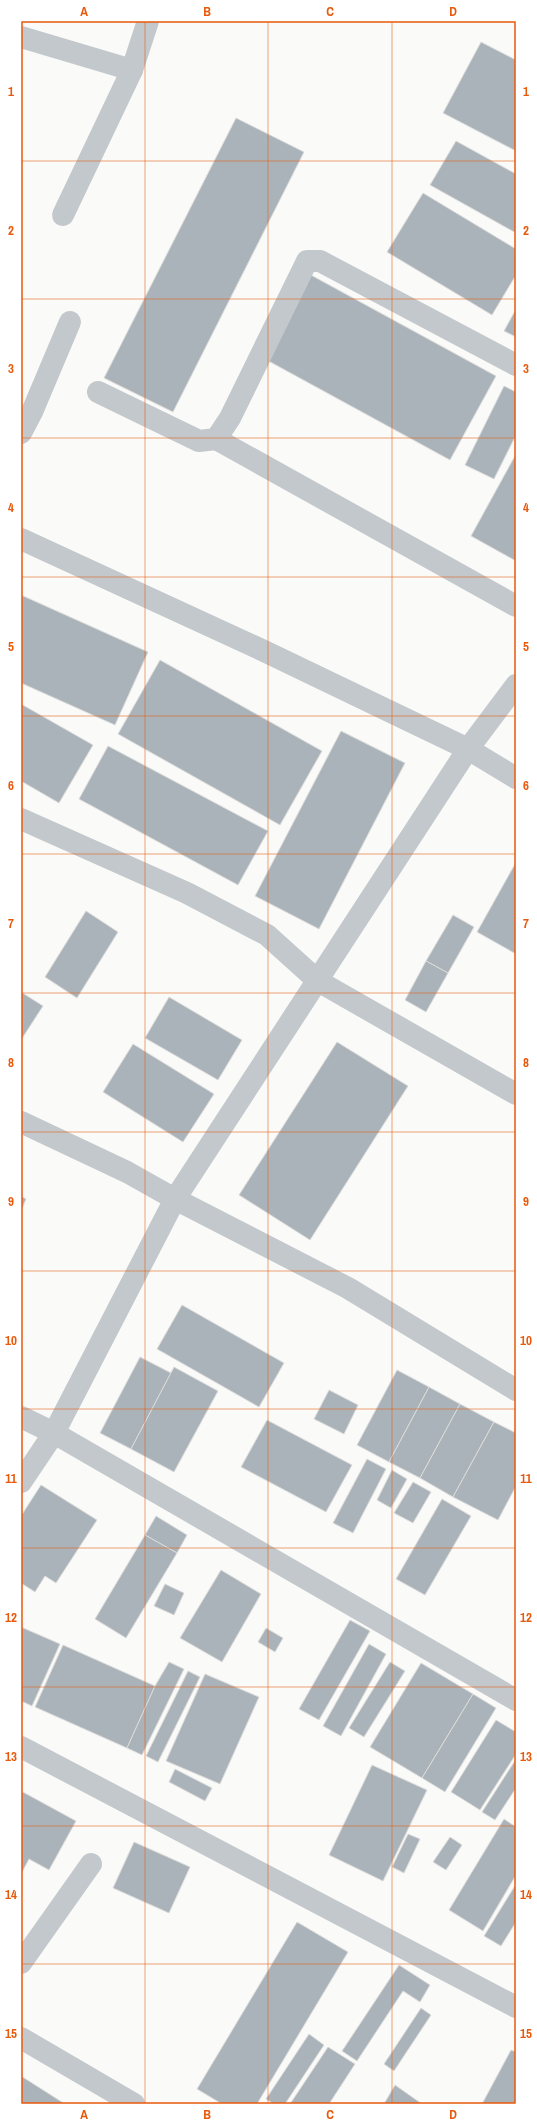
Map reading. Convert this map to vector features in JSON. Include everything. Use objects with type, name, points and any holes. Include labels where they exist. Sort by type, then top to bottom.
[{"type":"street","points":[[63,215],[132,70],[148,21]]},
{"type":"street","points":[[21,36],[132,70]]},
{"type":"street","points":[[216,440],[230,418],[307,261],[320,261],[516,365]]},
{"type":"street","points":[[21,433],[32,412],[70,322]]},
{"type":"street","points":[[98,392],[199,441],[216,440],[516,606]]},
{"type":"street","points":[[21,539],[240,640],[468,749],[516,778]]},
{"type":"street","points":[[21,1482],[54,1432],[175,1199],[468,749],[516,685]]},
{"type":"street","points":[[21,819],[187,893],[267,935],[318,981],[516,1094]]},
{"type":"street","points":[[21,1122],[128,1172],[175,1199],[348,1288],[516,1390]]},
{"type":"street","points":[[21,1417],[54,1432],[516,1700]]},
{"type":"street","points":[[21,1747],[516,2006]]},
{"type":"street","points":[[21,1963],[91,1864]]},
{"type":"street","points":[[21,2038],[134,2104]]},
{"type":"building","points":[[481,42],[516,60],[516,151],[443,113]]},
{"type":"building","points":[[236,118],[304,152],[173,412],[104,378]]},
{"type":"building","points":[[456,141],[516,174],[516,233],[430,185]]},
{"type":"building","points":[[423,193],[516,249],[516,275],[492,315],[387,252]]},
{"type":"building","points":[[309,274],[496,376],[450,460],[263,358]]},
{"type":"building","points":[[516,309],[516,337],[504,331]]},
{"type":"building","points":[[504,386],[516,392],[516,435],[494,479],[465,465]]},
{"type":"building","points":[[516,454],[516,561],[471,536]]},
{"type":"building","points":[[21,595],[148,652],[115,725],[21,683]]},
{"type":"building","points":[[160,660],[322,751],[280,825],[118,734]]},
{"type":"building","points":[[21,704],[93,745],[59,803],[21,781]]},
{"type":"building","points":[[341,731],[405,763],[319,929],[255,896]]},
{"type":"building","points":[[108,746],[268,831],[238,885],[79,799]]},
{"type":"building","points":[[516,864],[516,954],[477,932]]},
{"type":"building","points":[[86,911],[118,932],[77,998],[45,977]]},
{"type":"building","points":[[453,915],[474,927],[448,973],[426,961]]},
{"type":"building","points":[[426,961],[448,973],[426,1012],[405,1000]]},
{"type":"building","points":[[21,992],[43,1006],[21,1040]]},
{"type":"building","points":[[169,997],[242,1040],[218,1080],[145,1038]]},
{"type":"building","points":[[337,1042],[408,1086],[310,1240],[239,1195]]},
{"type":"building","points":[[133,1044],[214,1094],[183,1142],[103,1092]]},
{"type":"building","points":[[21,1196],[26,1199],[21,1211]]},
{"type":"building","points":[[182,1305],[284,1363],[259,1407],[157,1349]]},
{"type":"building","points":[[140,1357],[171,1373],[131,1449],[100,1433]]},
{"type":"building","points":[[174,1367],[218,1391],[174,1472],[131,1449]]},
{"type":"building","points":[[397,1370],[429,1387],[389,1462],[357,1445]]},
{"type":"building","points":[[429,1387],[460,1404],[420,1478],[389,1462]]},
{"type":"building","points":[[329,1390],[358,1405],[344,1434],[314,1419]]},
{"type":"building","points":[[460,1404],[494,1422],[453,1497],[420,1478]]},
{"type":"building","points":[[267,1420],[352,1465],[326,1512],[241,1467]]},
{"type":"building","points":[[494,1422],[516,1433],[516,1486],[498,1520],[453,1497]]},
{"type":"building","points":[[367,1459],[386,1469],[353,1533],[333,1523]]},
{"type":"building","points":[[392,1470],[407,1479],[391,1508],[377,1500]]},
{"type":"building","points":[[413,1482],[431,1492],[413,1523],[394,1513]]},
{"type":"building","points":[[41,1485],[97,1520],[56,1583],[45,1576],[35,1592],[21,1583],[21,1516]]},
{"type":"building","points":[[442,1499],[471,1516],[425,1595],[396,1579]]},
{"type":"building","points":[[156,1516],[187,1535],[177,1553],[145,1535]]},
{"type":"building","points":[[145,1535],[177,1553],[126,1638],[95,1619]]},
{"type":"building","points":[[221,1570],[261,1594],[222,1662],[180,1638]]},
{"type":"building","points":[[165,1584],[184,1593],[174,1615],[154,1606]]},
{"type":"building","points":[[350,1620],[370,1631],[319,1720],[299,1709]]},
{"type":"building","points":[[21,1627],[60,1644],[32,1706],[21,1701]]},
{"type":"building","points":[[266,1628],[283,1638],[275,1652],[258,1642]]},
{"type":"building","points":[[369,1644],[386,1654],[341,1736],[323,1726]]},
{"type":"building","points":[[63,1645],[155,1686],[127,1748],[35,1707]]},
{"type":"building","points":[[169,1662],[184,1669],[142,1755],[127,1748],[155,1686]]},
{"type":"building","points":[[390,1662],[405,1671],[364,1737],[349,1728]]},
{"type":"building","points":[[421,1663],[473,1694],[422,1778],[370,1747]]},
{"type":"building","points":[[188,1671],[200,1677],[158,1762],[146,1756]]},
{"type":"building","points":[[205,1674],[259,1697],[220,1784],[166,1761]]},
{"type":"building","points":[[473,1694],[496,1708],[445,1792],[422,1778]]},
{"type":"building","points":[[496,1720],[516,1732],[516,1754],[480,1810],[451,1792]]},
{"type":"building","points":[[516,1759],[516,1788],[495,1820],[482,1812]]},
{"type":"building","points":[[372,1765],[427,1790],[383,1881],[329,1855]]},
{"type":"building","points":[[175,1769],[212,1788],[205,1801],[169,1782]]},
{"type":"building","points":[[21,1791],[76,1821],[49,1870],[29,1859],[21,1874]]},
{"type":"building","points":[[504,1819],[516,1827],[516,1875],[483,1931],[449,1910]]},
{"type":"building","points":[[408,1834],[420,1839],[404,1873],[392,1867]]},
{"type":"building","points":[[450,1837],[462,1845],[446,1870],[433,1862]]},
{"type":"building","points":[[134,1842],[190,1867],[169,1913],[113,1888]]},
{"type":"building","points":[[516,1884],[516,1922],[501,1946],[484,1936]]},
{"type":"building","points":[[297,1922],[348,1952],[257,2104],[222,2104],[197,2089]]},
{"type":"building","points":[[399,1965],[430,1985],[420,2002],[403,1991],[357,2061],[342,2051]]},
{"type":"building","points":[[421,2008],[431,2015],[394,2071],[384,2064]]},
{"type":"building","points":[[309,2034],[324,2045],[285,2104],[274,2104],[266,2099]]},
{"type":"building","points":[[328,2047],[355,2064],[329,2104],[290,2104]]},
{"type":"building","points":[[511,2050],[516,2052],[516,2104],[482,2104]]},
{"type":"building","points":[[21,2076],[65,2104],[21,2104]]},
{"type":"building","points":[[395,2085],[422,2104],[384,2104]]}]
